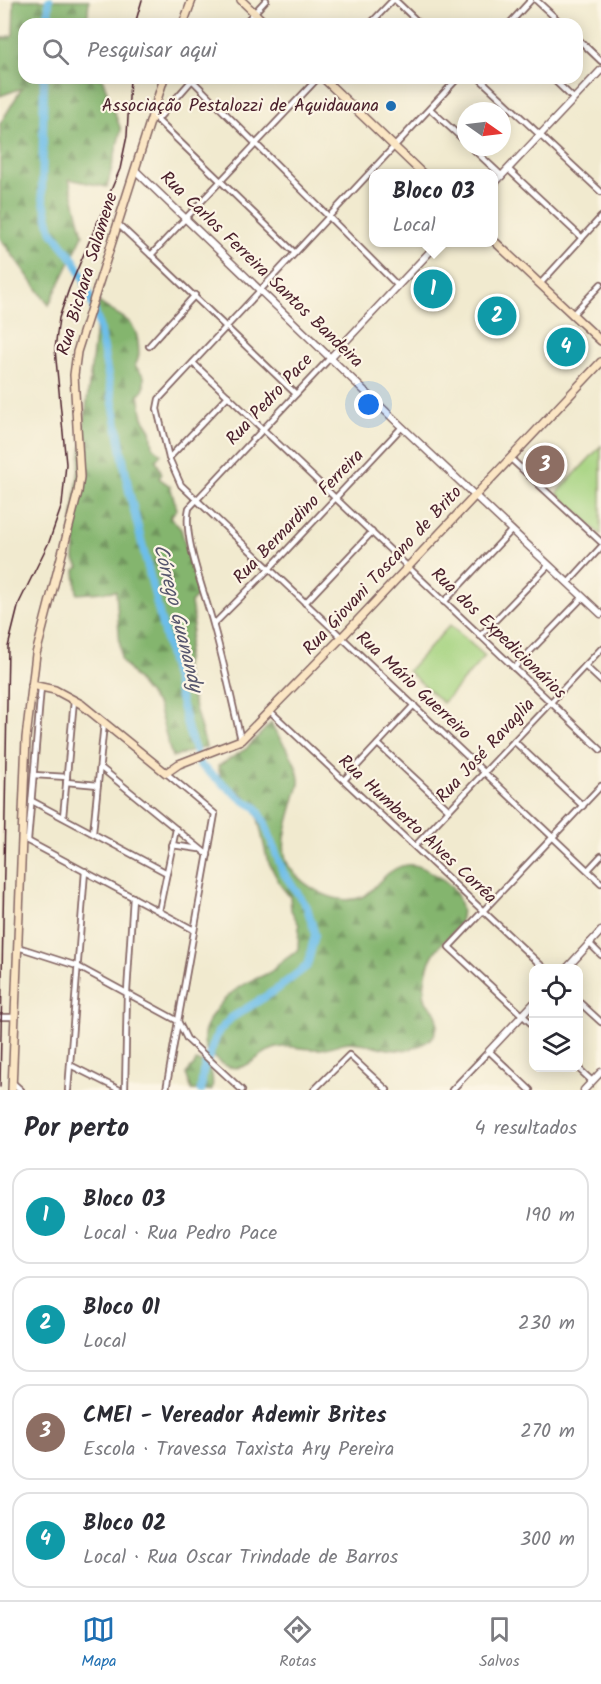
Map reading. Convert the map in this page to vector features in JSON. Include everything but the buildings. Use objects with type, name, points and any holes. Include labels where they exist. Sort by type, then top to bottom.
[{"type":"main road","points":[[185,18],[192,0]]},
{"type":"main road","points":[[241,0],[260,18]]},
{"type":"main road","name":"Rua Bichara Salamene","points":[[12,1090],[25,840],[26,738],[36,654],[80,477],[74,375],[77,352],[135,170],[155,117],[163,84]]},
{"type":"main road","points":[[329,84],[418,169]]},
{"type":"main road","points":[[498,245],[601,341]]},
{"type":"main road","name":"Rua Giovani Toscano de Brito","points":[[166,773],[182,763],[241,740],[342,637],[601,362]]},
{"type":"main road","points":[[32,685],[55,690],[74,700],[166,773]]},
{"type":"street","points":[[249,18],[266,0]]},
{"type":"street","points":[[376,18],[394,0],[414,18]]},
{"type":"street","points":[[514,18],[531,0]]},
{"type":"street","points":[[536,0],[556,18]]},
{"type":"street","points":[[583,44],[601,61]]},
{"type":"street","points":[[498,180],[601,70]]},
{"type":"street","points":[[188,84],[155,117],[295,253]]},
{"type":"street","points":[[198,84],[255,145],[330,216],[398,286]]},
{"type":"street","points":[[152,255],[312,84]]},
{"type":"street","points":[[374,169],[453,84]]},
{"type":"street","points":[[485,84],[601,192]]},
{"type":"street","points":[[558,84],[574,99]]},
{"type":"street","points":[[430,109],[457,134]]},
{"type":"street","points":[[481,156],[495,169]]},
{"type":"street","points":[[508,169],[582,238]]},
{"type":"street","name":"Rua Carlos Ferreira Santos Bandeira","points":[[135,170],[402,428],[601,614]]},
{"type":"street","points":[[498,172],[502,176]]},
{"type":"street","points":[[169,458],[157,409],[159,399],[369,174]]},
{"type":"street","points":[[540,284],[601,217]]},
{"type":"street","points":[[118,224],[296,394]]},
{"type":"street","name":"Rua Pedro Pace","points":[[197,500],[435,247]]},
{"type":"street","points":[[572,315],[601,284]]},
{"type":"street","points":[[148,346],[195,296]]},
{"type":"street","name":"Rua dos Expedicionários","points":[[193,363],[601,750]]},
{"type":"street","points":[[169,458],[228,396]]},
{"type":"street","name":"Rua Bernardino Ferreira","points":[[213,624],[402,428]]},
{"type":"street","name":"Rua Mário Guerreiro","points":[[169,458],[181,485],[601,883]]},
{"type":"street","points":[[510,458],[601,542]]},
{"type":"street","points":[[197,500],[189,508],[186,519],[188,536],[213,624],[241,740]]},
{"type":"street","points":[[444,602],[512,530]]},
{"type":"street","points":[[306,603],[372,532]]},
{"type":"street","points":[[568,583],[601,547]]},
{"type":"street","points":[[480,636],[549,565]]},
{"type":"street","points":[[514,668],[583,597]]},
{"type":"street","name":"Rua José Ravaglia","points":[[415,846],[601,649]]},
{"type":"street","points":[[585,666],[601,681]]},
{"type":"street","points":[[41,687],[32,801],[25,840],[194,930]]},
{"type":"street","points":[[63,818],[74,700]]},
{"type":"street","points":[[344,780],[414,705]]},
{"type":"street","name":"Rua Humberto Alves Corrêa","points":[[270,711],[539,964]]},
{"type":"street","points":[[93,833],[104,723]]},
{"type":"street","points":[[514,741],[583,806]]},
{"type":"street","points":[[378,744],[449,810]]},
{"type":"street","points":[[100,767],[208,855]]},
{"type":"street","points":[[166,773],[215,814],[166,1090]]},
{"type":"street","points":[[34,774],[98,785]]},
{"type":"street","points":[[529,1021],[449,947],[601,786]]},
{"type":"street","points":[[32,801],[167,873]]},
{"type":"street","points":[[159,911],[176,830]]},
{"type":"street","points":[[172,845],[201,850]]},
{"type":"street","points":[[588,870],[601,856]]},
{"type":"street","points":[[68,1090],[85,871]]},
{"type":"street","points":[[125,1090],[127,992],[133,897]]},
{"type":"street","points":[[571,964],[601,930]]},
{"type":"street","points":[[589,944],[601,955]]},
{"type":"street","points":[[18,947],[77,966],[178,1021],[187,1039],[242,1090]]},
{"type":"street","points":[[583,1005],[601,1022]]},
{"type":"street","points":[[455,1089],[529,1008]]},
{"type":"street","points":[[0,1017],[15,1017]]},
{"type":"street","points":[[489,1051],[530,1090]]},
{"type":"street","points":[[314,1090],[349,1055],[387,1090]]},
{"type":"street","points":[[69,1065],[120,1090]]},
{"type":"street","points":[[582,1072],[592,1081]]},
{"type":"street","points":[[584,1090],[601,1072]]},
{"type":"street","points":[[12,1082],[21,1090]]},
{"type":"green space","points":[[14,0],[89,0],[88,18],[18,18],[18,84],[104,84],[121,130],[107,187],[69,179],[83,235],[49,305],[0,238],[0,124],[22,88],[0,96],[0,39],[13,35]]},
{"type":"green space","points":[[99,302],[129,322],[136,333],[139,354],[135,366],[144,376],[144,388],[139,395],[143,418],[151,430],[153,447],[161,454],[156,460],[162,474],[159,478],[170,486],[177,509],[170,517],[181,529],[199,594],[191,603],[194,620],[184,669],[206,747],[172,757],[158,706],[121,660],[116,591],[77,594],[75,570],[79,567],[74,558],[76,538],[71,534]]},
{"type":"green space","points":[[601,446],[601,535],[557,493]]},
{"type":"green space","points":[[450,625],[485,656],[443,703],[408,671]]},
{"type":"green space","points":[[271,723],[295,763],[299,779],[285,842],[286,860],[296,875],[322,893],[342,899],[352,899],[368,894],[395,869],[414,865],[442,879],[457,896],[461,908],[460,922],[435,952],[426,974],[424,995],[435,1011],[436,1031],[429,1040],[418,1046],[399,1050],[350,1042],[323,1049],[283,1047],[266,1052],[239,1068],[222,1064],[206,1049],[204,1041],[208,1023],[225,999],[242,986],[271,971],[298,949],[299,925],[291,910],[290,897],[281,886],[267,859],[253,806],[244,795],[221,780],[218,766],[246,749]]},
{"type":"green space","points":[[196,1061],[209,1067],[213,1080],[212,1090],[192,1090],[186,1074]]},
{"type":"waterway","name":"Córrego Guanandy","points":[[48,18],[49,0]]},
{"type":"waterway","name":"Córrego Guanandy","points":[[44,84],[42,194],[51,230],[74,260],[84,279],[98,321],[129,491],[188,730],[200,765],[243,800],[256,807],[264,821],[283,872],[307,907],[315,935],[307,966],[276,990],[231,1018],[218,1032],[203,1072],[201,1090]]},
{"type":"railway","points":[[137,18],[142,0]]},
{"type":"railway","points":[[0,1087],[8,647],[19,603],[49,542],[62,505],[66,464],[55,349],[59,318],[120,169],[127,136],[130,84]]},
{"type":"place","name":"Associação Pestalozzi de Aquidauana","points":[[391,106]]},
{"type":"place","name":"Bloco 03","points":[[433,289]]},
{"type":"place","name":"Bloco 01","points":[[497,316]]},
{"type":"place","name":"Bloco 02","points":[[566,347]]},
{"type":"place","name":"CMEI - Vereador Ademir Brites","points":[[545,465]]}]
